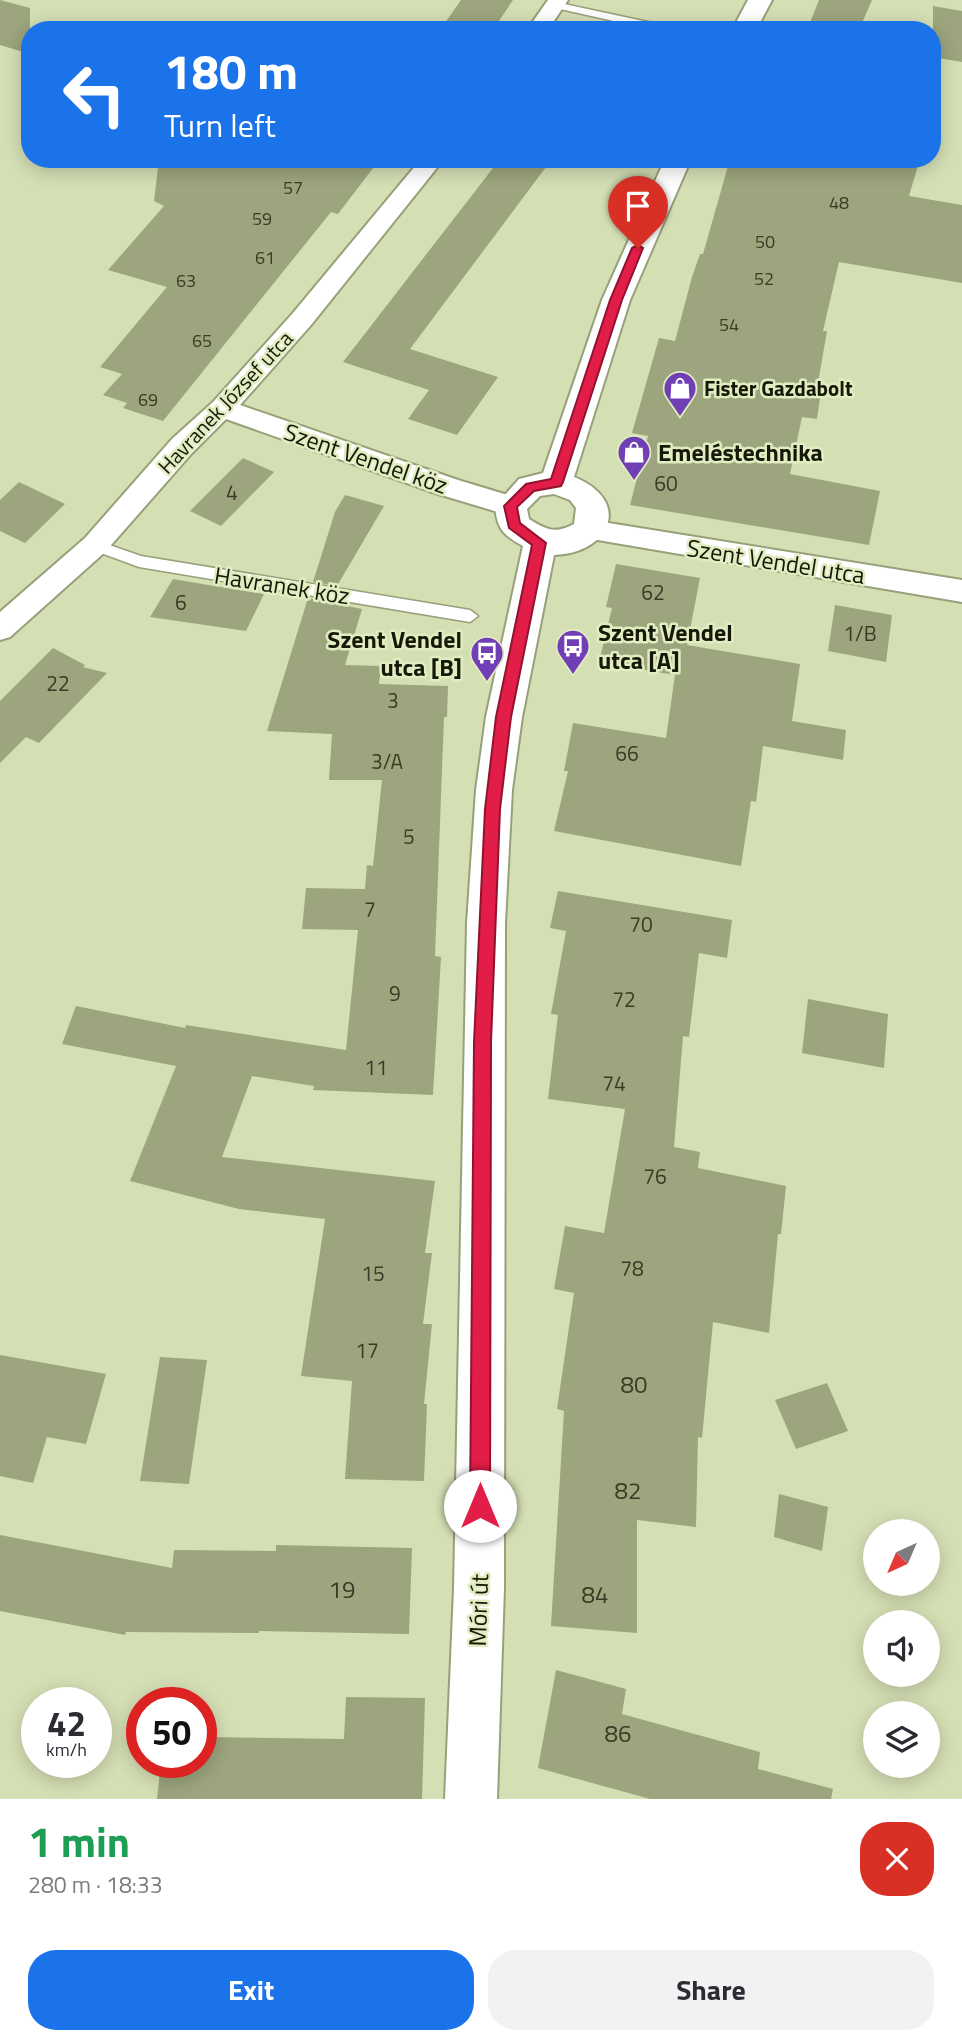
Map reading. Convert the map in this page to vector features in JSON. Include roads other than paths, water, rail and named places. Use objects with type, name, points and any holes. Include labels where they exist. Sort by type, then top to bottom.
[{"type":"main road","points":[[749,21],[760,0]]},
{"type":"main road","points":[[556,482],[616,300],[674,168]]},
{"type":"main road","points":[[556,482],[581,492],[592,507],[590,530],[569,543],[540,543],[513,525],[511,506],[530,487],[556,482]]},
{"type":"main road","name":"Móri út","points":[[471,1799],[479,1588],[486,923],[494,790],[504,717],[540,543]]},
{"type":"street","points":[[544,21],[557,3]]},
{"type":"street","name":"Havranek József utca","points":[[0,629],[95,545],[182,446],[222,408],[302,319],[426,168]]},
{"type":"street","name":"Szent Vendel köz","points":[[222,408],[448,487],[511,506]]},
{"type":"street","name":"Szent Vendel utca","points":[[590,530],[962,591]]},
{"type":"lane","points":[[557,3],[633,21]]},
{"type":"lane","name":"Havranek köz","points":[[95,545],[139,561],[470,616]]},
{"type":"place","name":"Fister Gazdabolt","points":[[680,418]]},
{"type":"place","name":"Emeléstechnika","points":[[634,482]]},
{"type":"place","name":"Szent Vendel utca [A]","points":[[573,676]]},
{"type":"place","name":"Szent Vendel utca [B]","points":[[487,683]]}]
